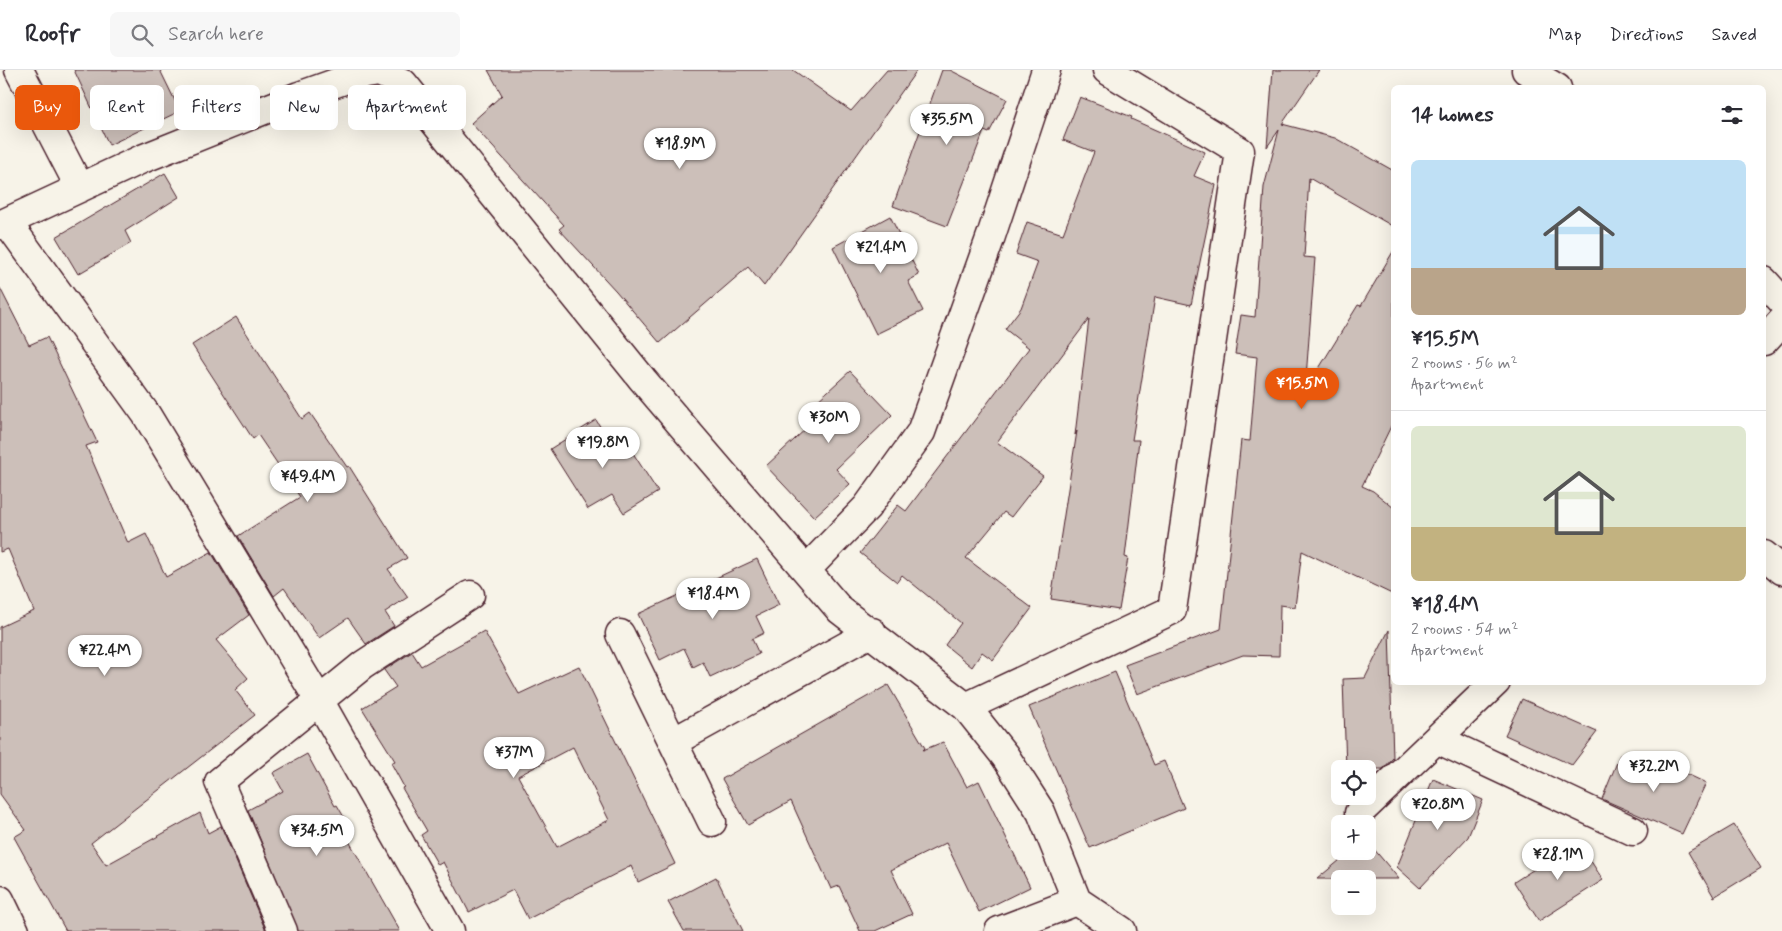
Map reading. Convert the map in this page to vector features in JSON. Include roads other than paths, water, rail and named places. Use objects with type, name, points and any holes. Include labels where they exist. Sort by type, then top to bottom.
[{"type":"street","points":[[19,70],[80,188]]},
{"type":"street","points":[[806,570],[867,508],[921,432],[991,236],[1046,70]]},
{"type":"street","points":[[966,707],[1172,610],[1240,151],[1107,70]]},
{"type":"street","points":[[1526,70],[1552,85]]},
{"type":"street","points":[[450,931],[320,702],[146,414],[4,223],[142,159],[298,96],[355,76],[380,71],[403,83],[426,109],[644,380],[840,610],[872,632],[966,707],[1005,756],[1041,812],[1077,901],[1122,931]]},
{"type":"street","points":[[1766,283],[1782,301]]},
{"type":"street","points":[[1766,339],[1782,321]]},
{"type":"street","points":[[1766,557],[1782,570]]},
{"type":"street","points":[[283,931],[219,782],[320,702],[363,665],[470,595]]},
{"type":"street","points":[[673,742],[872,632]]},
{"type":"street","points":[[620,634],[712,822]]},
{"type":"street","points":[[1359,813],[1493,685]]},
{"type":"street","points":[[1436,739],[1633,830]]},
{"type":"street","points":[[0,900],[15,931]]},
{"type":"street","points":[[1000,931],[1077,901]]}]
